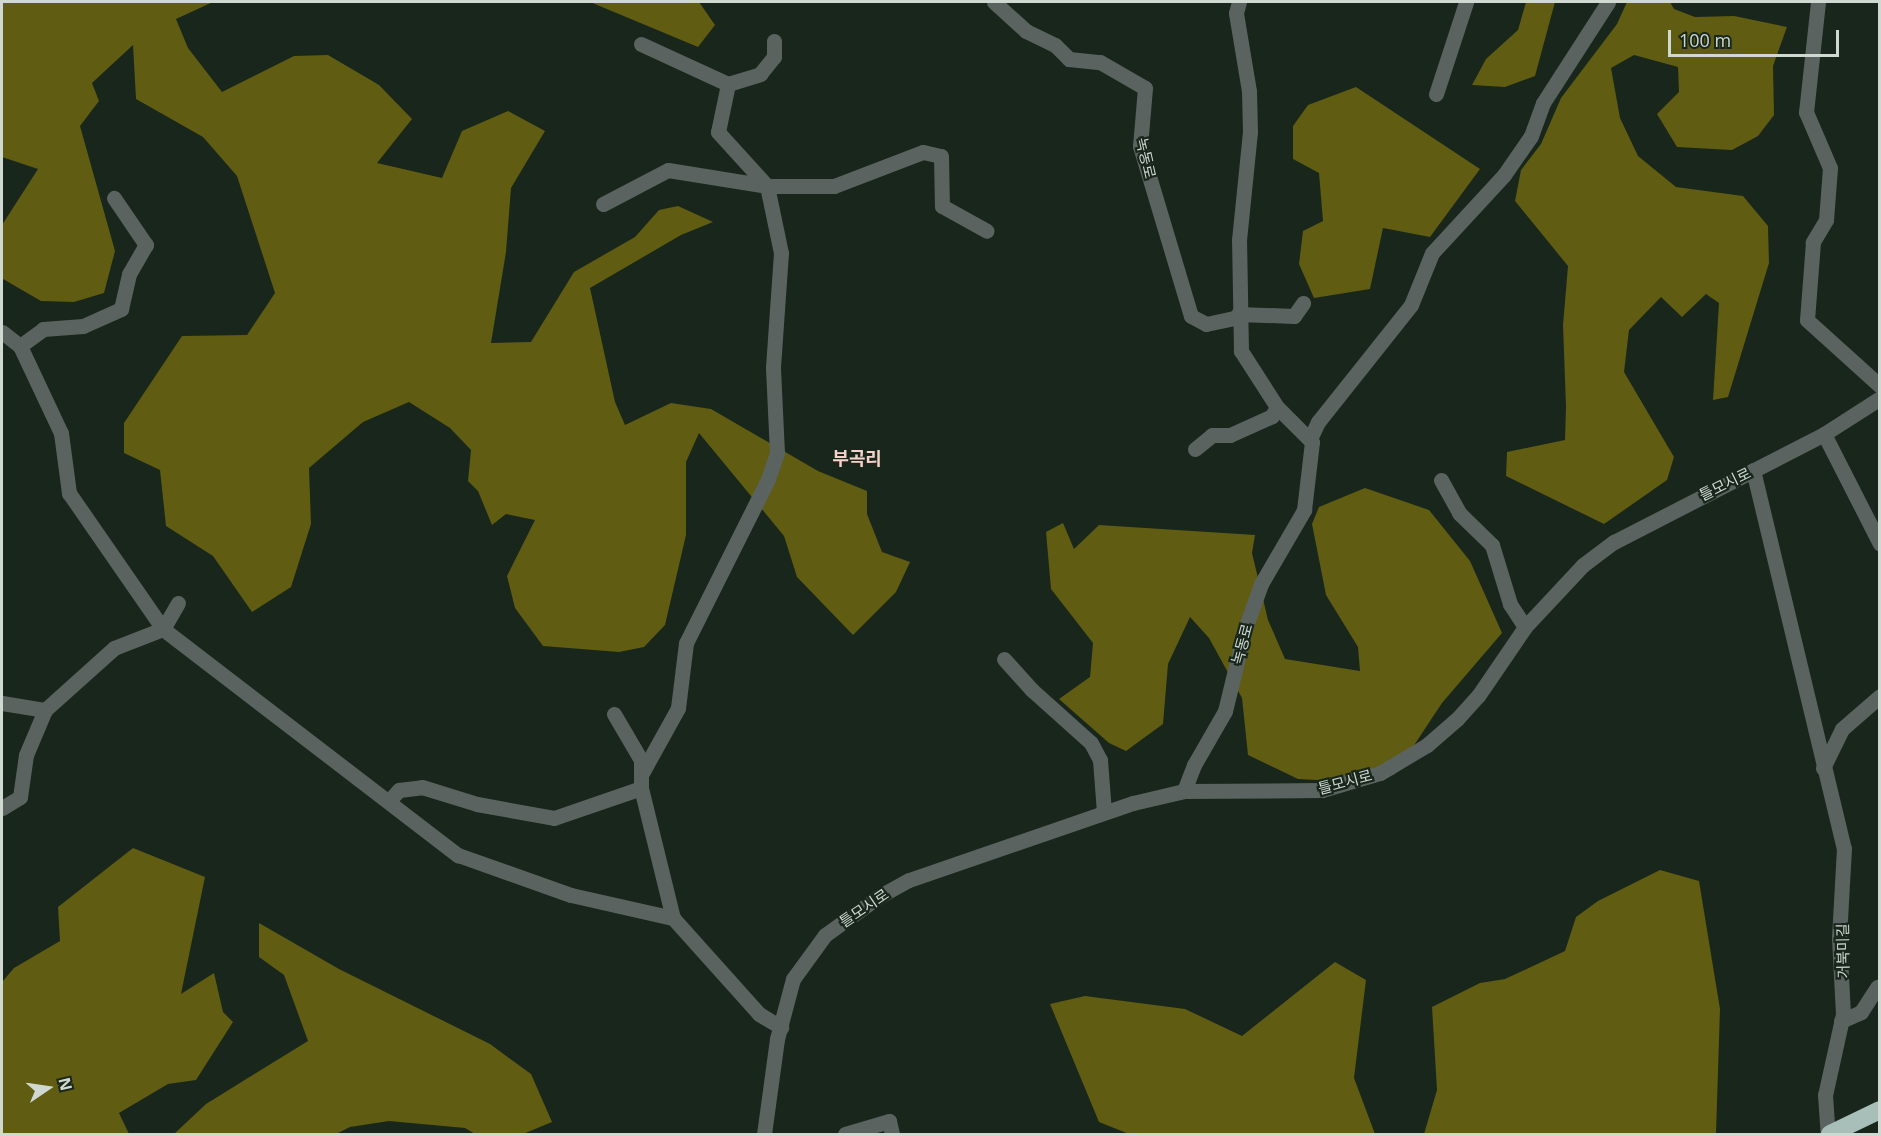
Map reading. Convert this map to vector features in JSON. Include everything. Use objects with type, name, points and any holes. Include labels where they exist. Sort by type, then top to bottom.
[{"type":"highway","points":[[1829,1134],[1880,1110]]},
{"type":"street","name":"녹동로","points":[[994,2],[1026,31],[1055,45],[1069,59],[1100,62],[1145,88],[1140,146],[1191,316],[1206,324],[1238,316],[1294,316],[1303,303]]},
{"type":"street","points":[[1239,2],[1236,13],[1250,91],[1250,132],[1239,240],[1238,316],[1241,351],[1277,407],[1310,439],[1318,422],[1411,304],[1432,253],[1504,175],[1531,136],[1543,103],[1608,2]]},
{"type":"street","points":[[1436,94],[1466,2]]},
{"type":"street","points":[[1818,2],[1806,112],[1830,168],[1826,220],[1813,242],[1807,320],[1880,386]]},
{"type":"street","points":[[641,44],[728,84],[759,74],[774,57],[774,41]]},
{"type":"street","points":[[389,801],[399,790],[422,787],[477,804],[554,818],[641,781],[678,708],[686,643],[768,479],[777,453],[773,367],[781,253],[766,186],[718,132],[728,84]]},
{"type":"street","points":[[603,204],[668,170],[766,186],[834,186],[922,153],[941,156],[942,206],[987,231]]},
{"type":"street","points":[[20,346],[43,329],[83,326],[121,309],[129,274],[146,245],[114,198]]},
{"type":"street","points":[[2,332],[20,346],[61,433],[69,493],[163,629],[458,855],[571,895],[673,918]]},
{"type":"street","name":"틀모시로","points":[[764,1134],[781,1026],[793,979],[825,935],[870,902],[909,880],[1104,812],[1184,791],[1322,790],[1380,773],[1427,745],[1457,719],[1478,696],[1525,627],[1561,584],[1614,542],[1824,434],[1880,398]]},
{"type":"street","points":[[1195,449],[1212,435],[1230,435],[1272,416],[1277,407]]},
{"type":"street","points":[[1824,434],[1880,544]]},
{"type":"street","name":"녹동로","points":[[1184,791],[1194,765],[1225,711],[1245,630],[1261,584],[1304,510],[1308,492],[1310,439]]},
{"type":"street","name":"거북미길","points":[[1753,470],[1844,848],[1839,938],[1844,976],[1841,1021],[1825,1095],[1829,1134]]},
{"type":"street","points":[[1441,480],[1459,513],[1492,545],[1510,604],[1525,627]]},
{"type":"street","points":[[2,808],[20,797],[26,755],[45,710],[114,648],[163,629],[178,603]]},
{"type":"street","points":[[1004,659],[1032,690],[1091,743],[1100,760],[1104,812]]},
{"type":"street","points":[[1823,768],[1842,729],[1880,696]]},
{"type":"street","points":[[2,703],[45,710]]},
{"type":"street","points":[[614,714],[641,760],[641,781],[673,918],[759,1014],[781,1026]]},
{"type":"street","points":[[1841,1021],[1861,1012],[1877,987]]},
{"type":"street","points":[[845,1134],[889,1121],[892,1134]]},
{"type":"shaded area","points":[[2,2],[213,2],[176,19],[188,48],[222,92],[294,56],[328,55],[379,85],[412,119],[377,163],[442,178],[462,131],[508,111],[545,131],[511,188],[506,252],[491,343],[531,342],[574,272],[635,237],[659,210],[678,206],[713,222],[681,235],[590,288],[615,402],[625,425],[671,403],[711,409],[818,471],[867,491],[867,514],[882,552],[910,562],[896,592],[853,635],[797,577],[784,536],[699,433],[686,462],[686,535],[665,625],[644,647],[619,652],[543,646],[515,608],[507,576],[535,520],[506,514],[492,525],[478,491],[468,481],[471,450],[450,428],[409,402],[363,422],[309,468],[311,524],[291,587],[252,612],[213,556],[166,526],[160,470],[124,453],[124,423],[182,336],[247,335],[275,293],[237,176],[203,137],[136,99],[133,45],[92,83],[99,101],[80,126],[115,251],[104,293],[74,302],[41,301],[3,279],[2,225],[38,169],[2,157]]},
{"type":"shaded area","points":[[590,2],[699,2],[715,25],[698,47]]},
{"type":"shaded area","points":[[1526,2],[1555,2],[1535,76],[1505,87],[1472,85],[1486,59],[1518,30]]},
{"type":"shaded area","points":[[1627,2],[1670,2],[1674,9],[1695,17],[1734,16],[1787,27],[1773,66],[1774,115],[1758,136],[1732,150],[1677,147],[1657,114],[1679,92],[1678,67],[1634,55],[1611,68],[1620,118],[1638,156],[1676,187],[1743,196],[1768,226],[1769,263],[1728,397],[1713,400],[1719,303],[1706,294],[1682,317],[1661,297],[1629,330],[1624,372],[1674,457],[1667,480],[1604,524],[1506,476],[1507,452],[1565,440],[1563,325],[1568,266],[1515,201],[1521,170],[1541,144],[1561,98],[1617,24]]},
{"type":"shaded area","points":[[1356,87],[1480,169],[1430,237],[1383,228],[1370,289],[1314,298],[1299,264],[1303,231],[1323,221],[1319,173],[1293,159],[1293,126],[1308,105]]},
{"type":"shaded area","points":[[1365,488],[1429,510],[1470,561],[1502,633],[1442,703],[1395,774],[1374,783],[1298,779],[1248,755],[1242,698],[1209,638],[1190,617],[1168,664],[1163,724],[1126,751],[1109,743],[1059,699],[1090,677],[1093,643],[1051,589],[1046,532],[1063,523],[1074,549],[1099,525],[1255,535],[1252,553],[1268,620],[1285,659],[1360,671],[1358,647],[1326,595],[1312,524],[1319,507]]},
{"type":"shaded area","points":[[133,848],[205,877],[181,994],[214,973],[223,1012],[233,1022],[196,1080],[168,1084],[119,1113],[129,1134],[2,1134],[2,982],[14,968],[60,941],[58,907]]},
{"type":"shaded area","points":[[1660,870],[1699,881],[1720,1009],[1716,1134],[1424,1134],[1437,1090],[1432,1007],[1480,983],[1505,979],[1565,951],[1576,917],[1598,901]]},
{"type":"shaded area","points":[[259,923],[339,969],[490,1044],[531,1074],[552,1122],[523,1134],[475,1134],[465,1128],[389,1121],[350,1127],[336,1134],[174,1134],[206,1104],[308,1041],[284,975],[259,957]]},
{"type":"shaded area","points":[[1335,962],[1366,980],[1354,1078],[1375,1134],[1129,1134],[1099,1122],[1050,1004],[1085,996],[1185,1009],[1242,1036]]},
{"type":"district","name":"부곡리","points":[[857,458]]}]
